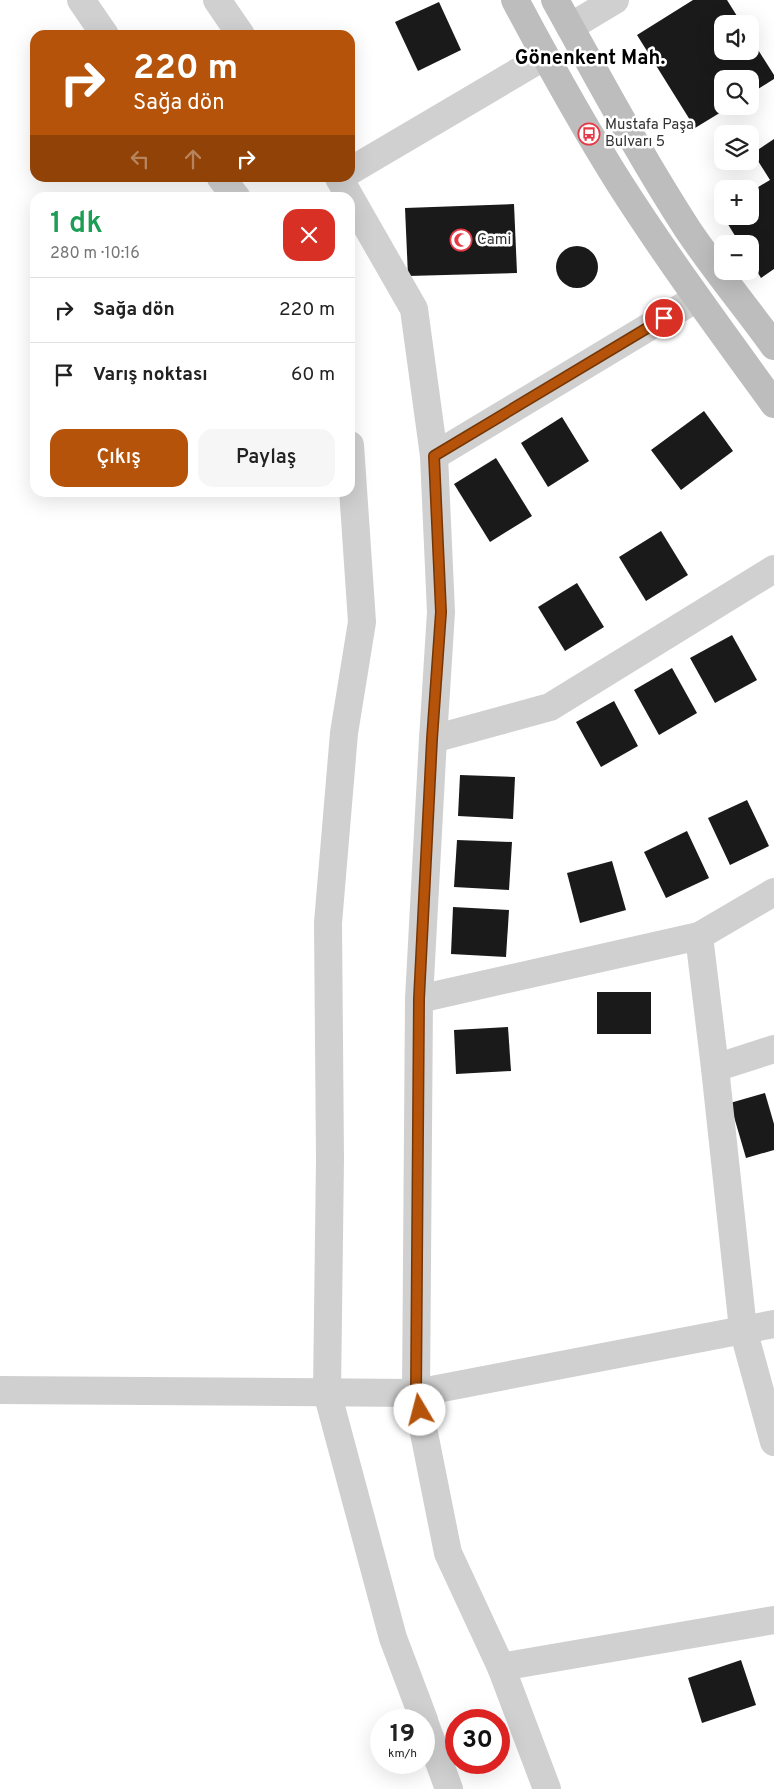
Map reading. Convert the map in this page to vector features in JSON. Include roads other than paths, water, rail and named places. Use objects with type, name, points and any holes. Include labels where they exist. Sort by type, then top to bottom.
[{"type":"main road","points":[[515,0],[545,56],[619,183],[697,298],[774,404]]},
{"type":"main road","points":[[555,0],[656,178],[725,282],[774,346]]},
{"type":"street","points":[[81,0],[102,30]]},
{"type":"street","points":[[217,0],[238,30]]},
{"type":"street","points":[[570,27],[615,0]]},
{"type":"street","points":[[355,168],[545,56]]},
{"type":"street","points":[[224,182],[232,192]]},
{"type":"street","points":[[355,206],[414,308],[434,456],[441,612],[432,739],[419,999],[416,1393],[448,1553],[501,1667],[547,1789]]},
{"type":"street","points":[[434,456],[697,298]]},
{"type":"street","points":[[354,497],[362,622],[344,734],[328,922],[330,1159],[327,1392],[393,1638],[420,1709]]},
{"type":"street","points":[[432,739],[550,707],[774,569]]},
{"type":"street","points":[[419,999],[699,936],[774,892]]},
{"type":"street","points":[[699,936],[743,1329],[774,1442]]},
{"type":"street","points":[[715,1068],[774,1049]]},
{"type":"street","points":[[0,1390],[416,1393],[774,1324]]},
{"type":"street","points":[[501,1667],[774,1620]]},
{"type":"street","points":[[435,1750],[449,1789]]},
{"type":"place","name":"Mustafa Paşa Bulvarı 5","points":[[589,134]]},
{"type":"place","name":"Cami","points":[[461,240]]},
{"type":"district","name":"Gönenkent Mah.","points":[[590,59]]}]
